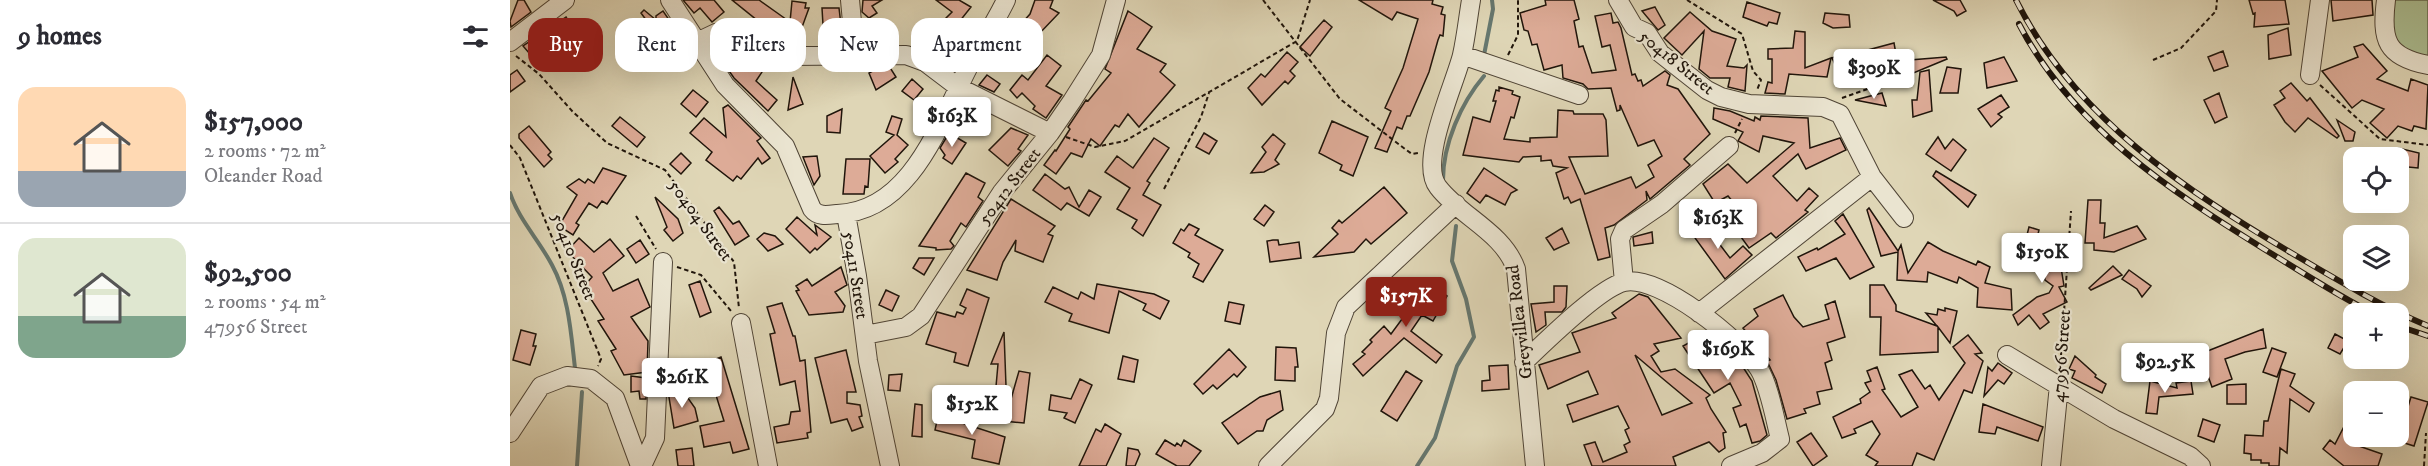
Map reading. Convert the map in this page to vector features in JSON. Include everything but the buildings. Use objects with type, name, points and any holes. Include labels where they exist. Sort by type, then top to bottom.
[{"type":"street","points":[[510,42],[565,0]]},
{"type":"street","points":[[670,0],[682,18]]},
{"type":"street","points":[[850,0],[852,18]]},
{"type":"street","name":"50411 Street","points":[[890,466],[868,361],[846,214],[871,204],[901,185],[920,161],[1006,0]]},
{"type":"street","name":"50412 Street","points":[[865,335],[906,327],[917,321],[1002,192],[1050,133],[1101,55],[1116,0]]},
{"type":"street","name":"Greyvillea Road","points":[[1471,0],[1462,55],[1434,150],[1432,173],[1434,180],[1456,204],[1512,256],[1516,269],[1535,466]]},
{"type":"street","name":"50418 Street","points":[[1618,0],[1634,27],[1647,33],[1660,53],[1693,80],[1721,97],[1749,104],[1823,107]]},
{"type":"street","points":[[2310,75],[2320,0]]},
{"type":"street","points":[[2386,0],[2384,35],[2391,48],[2402,58],[2428,65]]},
{"type":"street","points":[[698,42],[716,33],[731,31],[788,56],[818,56]]},
{"type":"street","points":[[698,44],[725,85],[785,146],[815,213],[846,214]]},
{"type":"street","points":[[899,55],[919,58],[958,87],[1050,133]]},
{"type":"street","points":[[1462,55],[1579,95]]},
{"type":"street","points":[[1823,107],[1840,114],[1845,120],[1872,177],[1904,218]]},
{"type":"street","points":[[1624,282],[1620,239],[1624,230],[1662,204],[1729,146]]},
{"type":"street","points":[[1699,313],[1872,177]]},
{"type":"street","points":[[1268,466],[1325,409],[1329,398],[1337,324],[1346,307],[1456,204]]},
{"type":"street","points":[[641,466],[655,438],[663,262]]},
{"type":"street","points":[[1524,362],[1598,296],[1624,282],[1659,288],[1699,313],[1735,340],[1760,370],[1780,439],[1762,453],[1731,466]]},
{"type":"street","points":[[741,322],[768,466]]},
{"type":"street","points":[[2007,355],[2114,419],[2190,456],[2201,466]]},
{"type":"street","points":[[510,433],[541,386],[567,376],[591,380],[604,387],[615,398],[641,466]]},
{"type":"street","name":"47956 Street","points":[[2051,466],[2059,386]]},
{"type":"street","points":[[1288,466],[1290,446]]},
{"type":"path","points":[[1263,0],[1340,99],[1412,153],[1434,150]]},
{"type":"path","points":[[1050,133],[1095,147],[1125,141],[1297,41],[1310,0]]},
{"type":"path","points":[[1493,65],[1509,55],[1518,35],[1518,0]]},
{"type":"path","points":[[1687,0],[1742,34],[1753,71],[1761,80],[1729,146]]},
{"type":"path","points":[[2153,60],[2181,48],[2216,11],[2217,0]]},
{"type":"path","name":"50404 Street","points":[[510,51],[539,74],[573,112],[607,143],[665,170],[734,262],[741,322]]},
{"type":"path","points":[[2310,75],[2380,139],[2428,145]]},
{"type":"path","points":[[1823,107],[1879,85]]},
{"type":"path","points":[[1164,189],[1201,117],[1209,93]]},
{"type":"path","name":"50410 Street","points":[[510,145],[520,158],[601,359],[591,380]]},
{"type":"path","name":"47956 Street","points":[[2059,386],[2071,211]]},
{"type":"path","points":[[636,216],[663,262],[701,275],[741,322]]},
{"type":"path","points":[[2424,466],[2426,433]]},
{"type":"green space","points":[[2393,0],[2428,0],[2428,57],[2405,53],[2390,32]]},
{"type":"waterway","points":[[1484,55],[1493,9],[1492,0]]},
{"type":"waterway","points":[[1443,180],[1446,152],[1455,125],[1468,99],[1484,76]]},
{"type":"waterway","points":[[510,193],[558,277],[568,315],[575,368]]},
{"type":"waterway","points":[[1417,466],[1435,438],[1457,366],[1474,337],[1466,299],[1452,261],[1456,226]]},
{"type":"waterway","points":[[577,466],[582,392]]},
{"type":"railway","points":[[2016,0],[2040,42],[2069,80],[2101,115],[2136,147],[2214,205],[2311,265],[2360,293],[2428,326]]},
{"type":"railway","points":[[2019,24],[2041,61],[2066,94],[2126,153],[2228,227],[2354,303]]},
{"type":"railway","points":[[2409,330],[2428,336]]}]
